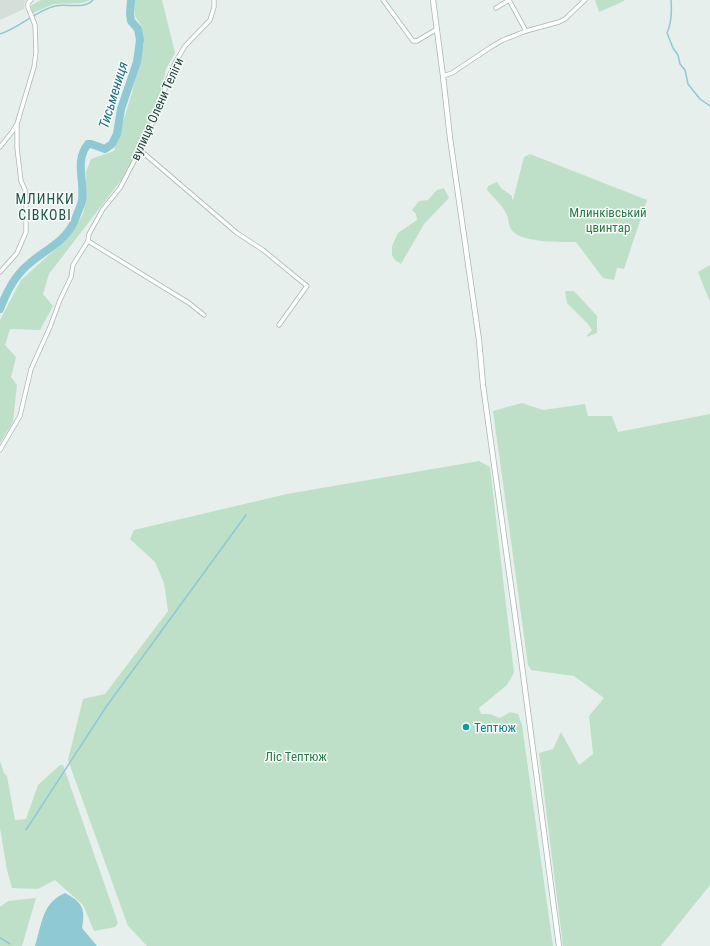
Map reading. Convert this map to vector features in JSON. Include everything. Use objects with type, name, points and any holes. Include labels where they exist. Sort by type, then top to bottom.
[{"type":"street","points":[[0,147],[17,124],[34,67],[36,46],[35,24],[28,10],[28,4],[31,0]]},
{"type":"street","name":"вулиця Олени Теліги","points":[[0,450],[20,416],[31,369],[71,277],[73,265],[88,241],[89,234],[103,209],[120,188],[140,150],[159,109],[168,79],[175,63],[186,46],[210,20],[214,8],[214,0]]},
{"type":"street","points":[[383,0],[413,42],[437,29]]},
{"type":"street","points":[[433,0],[450,138],[477,326],[483,385],[559,946]]},
{"type":"street","points":[[496,8],[509,0],[526,30]]},
{"type":"street","points":[[443,76],[452,73],[491,47],[526,30],[559,22],[565,19],[585,0]]},
{"type":"street","points":[[0,272],[18,253],[26,232],[25,190],[21,181],[17,148],[17,124]]},
{"type":"street","points":[[140,150],[237,233],[263,250],[307,286],[278,325]]},
{"type":"street","points":[[88,241],[190,302],[204,315]]},
{"type":"shaded area","points":[[0,0],[25,0],[24,9],[0,20]]},
{"type":"green space","points":[[41,0],[91,0],[82,3],[54,4],[33,13],[31,7],[32,5]]},
{"type":"green space","points":[[134,0],[162,0],[175,53],[166,69],[155,119],[122,179],[49,274],[43,294],[53,306],[40,330],[10,329],[5,345],[16,357],[11,377],[17,385],[13,422],[0,443],[0,320],[21,280],[69,237],[83,214],[86,200],[86,172],[91,159],[114,151],[132,93],[144,43],[142,27],[135,16]]},
{"type":"green space","points":[[595,0],[624,0],[624,1],[599,12]]},
{"type":"green space","name":"Млинківський цвинтар","points":[[530,154],[647,200],[624,269],[617,268],[614,280],[603,278],[576,242],[551,242],[522,237],[515,234],[509,226],[506,212],[487,190],[488,186],[497,182],[501,188],[512,196],[513,200],[524,157]]},
{"type":"green space","points":[[444,188],[449,198],[424,224],[401,264],[395,260],[392,255],[392,246],[398,233],[417,220],[416,214],[412,210],[419,201],[428,200],[437,190]]},
{"type":"green space","points":[[710,265],[710,302],[698,272]]},
{"type":"green space","points":[[565,291],[574,291],[597,316],[597,333],[586,337],[592,330],[567,303]]},
{"type":"green space","points":[[522,403],[543,410],[585,404],[588,416],[612,416],[618,432],[710,414],[710,885],[661,946],[563,946],[539,753],[553,749],[561,732],[579,765],[593,754],[589,716],[604,698],[574,676],[531,670],[528,665],[493,411]]},
{"type":"green space","name":"Ліс Тептюж","points":[[479,461],[490,467],[514,673],[507,685],[479,708],[481,714],[490,714],[500,718],[510,712],[518,714],[522,725],[553,946],[147,946],[128,926],[68,760],[83,699],[105,694],[168,611],[164,583],[155,562],[130,539],[134,530],[287,494]]},
{"type":"green space","points":[[0,761],[4,773],[7,776],[15,820],[26,819],[38,785],[60,765],[63,765],[118,923],[115,927],[94,931],[83,905],[55,880],[38,889],[12,888],[7,870],[0,828]]},
{"type":"green space","points":[[36,898],[22,946],[0,946],[0,907],[8,901]]},
{"type":"water","points":[[65,893],[79,903],[83,911],[82,928],[97,946],[35,946],[47,908],[57,897]]},
{"type":"waterway","points":[[0,34],[14,28],[48,8],[60,5],[80,6],[93,0]]},
{"type":"waterway","name":"Тисьмениця","points":[[0,309],[9,290],[20,273],[30,263],[65,236],[73,224],[82,201],[81,164],[84,151],[88,144],[105,149],[112,144],[117,134],[121,109],[137,62],[140,40],[138,29],[131,21],[131,0]]},
{"type":"waterway","points":[[671,0],[672,9],[670,25],[667,33],[673,48],[678,55],[680,64],[685,70],[688,84],[700,99],[710,106]]},
{"type":"waterway","points":[[26,830],[106,707],[246,515]]},
{"type":"waterway","points":[[0,938],[10,944]]},
{"type":"place","name":"Тептюж","points":[[466,727]]},
{"type":"district","name":"МЛИНКИ СІВКОВІ","points":[[45,208]]}]
